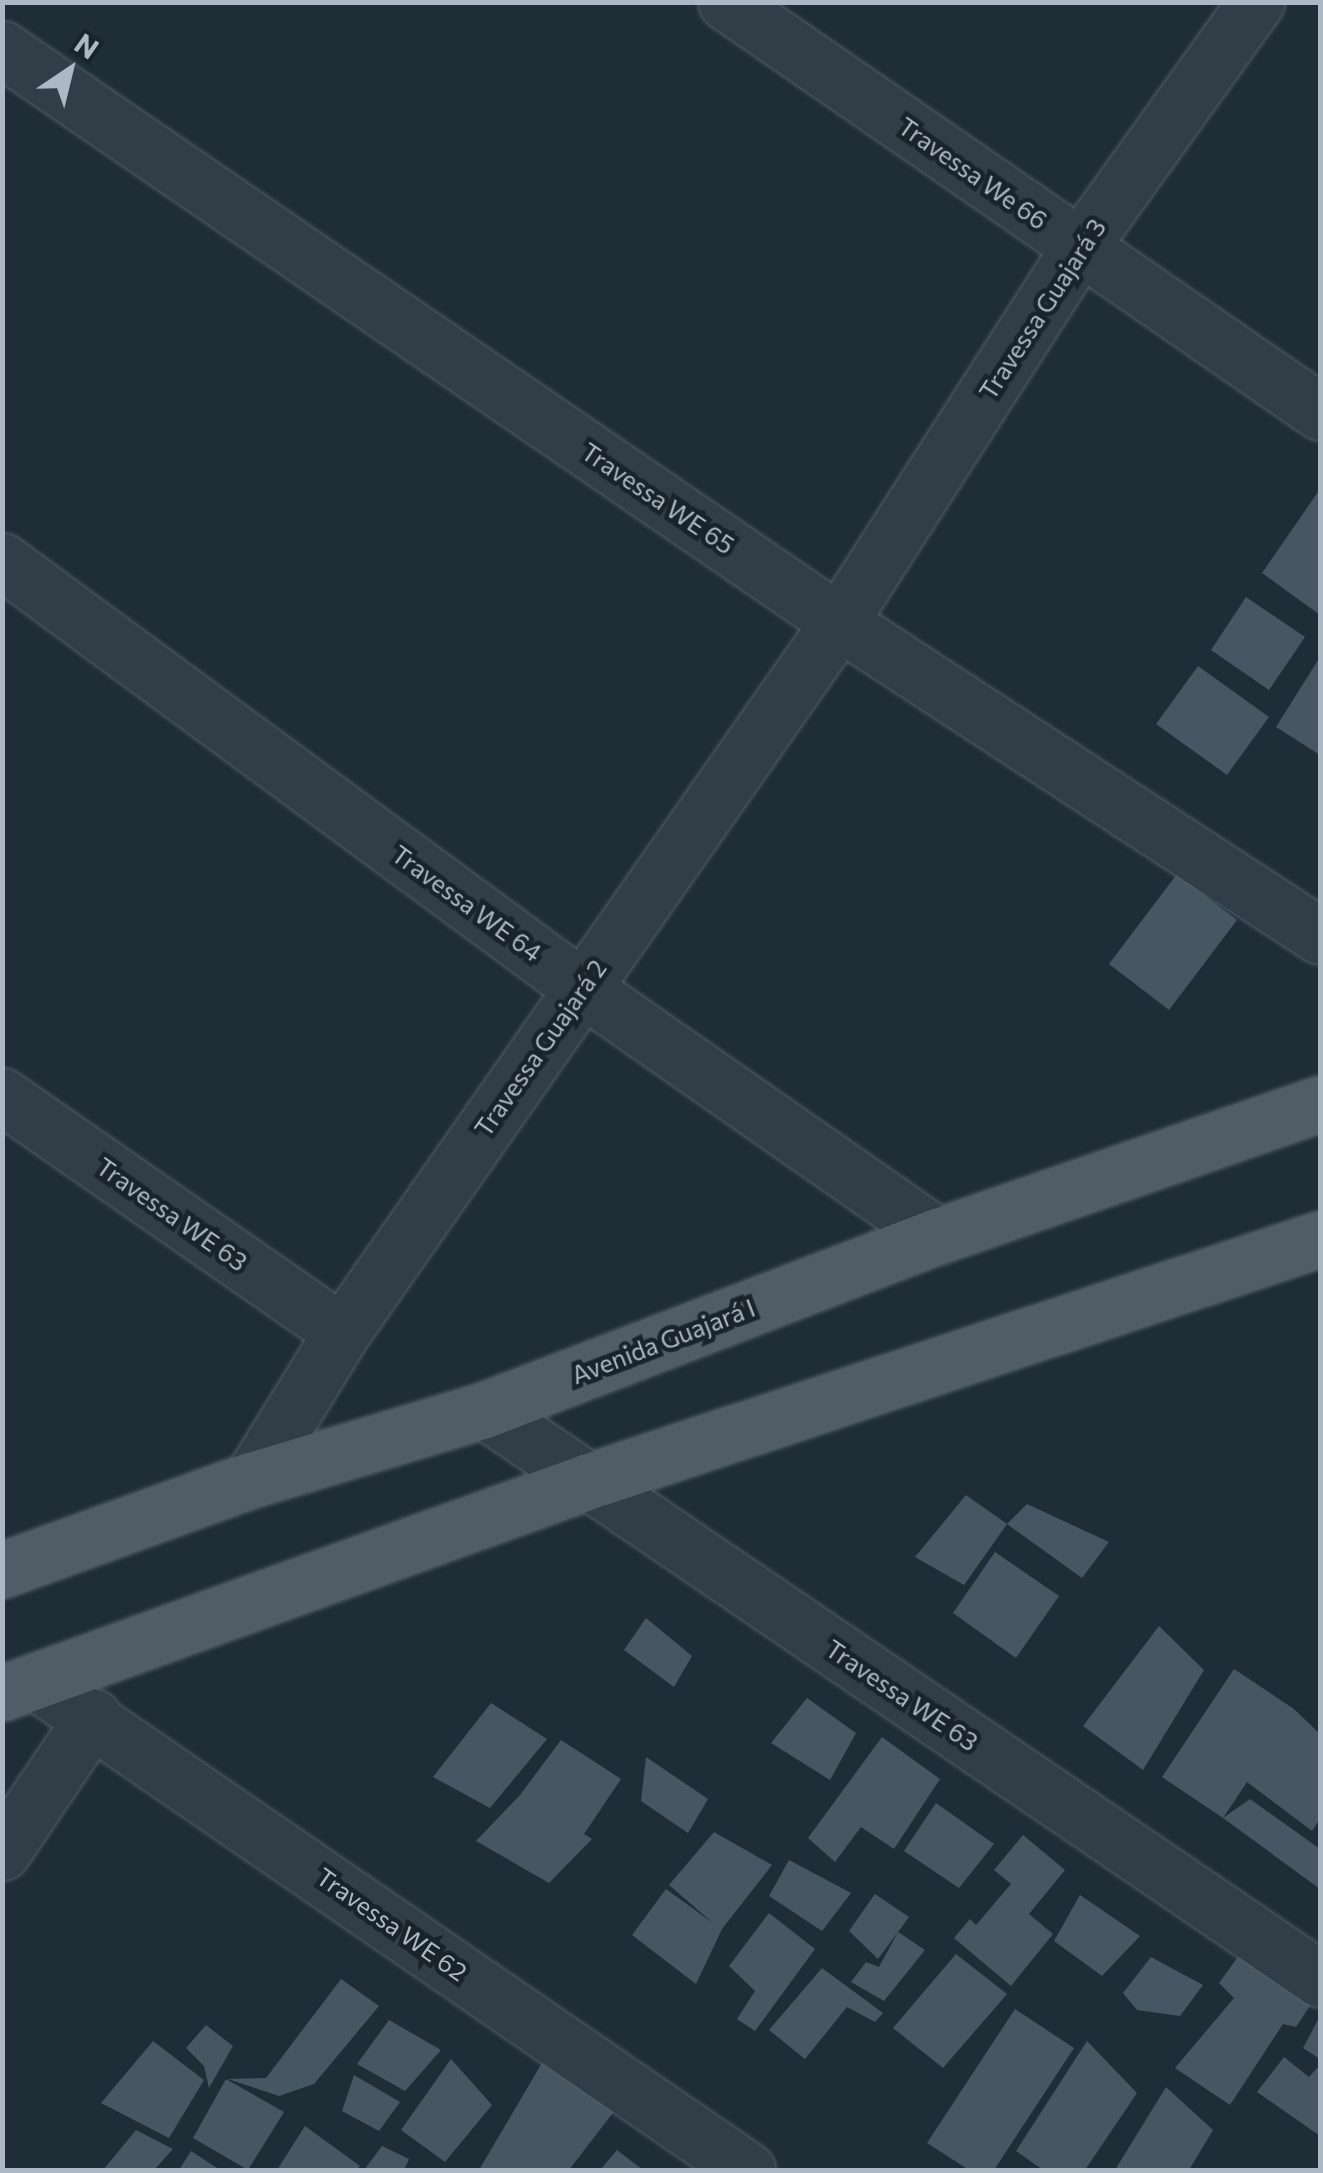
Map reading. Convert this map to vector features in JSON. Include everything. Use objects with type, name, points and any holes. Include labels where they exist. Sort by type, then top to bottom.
[{"type":"main road","name":"Avenida Guajará I","points":[[2,1570],[251,1480],[484,1410],[938,1236],[1320,1104]]},
{"type":"main road","points":[[19,1687],[588,1481],[1320,1239]]},
{"type":"street","name":"Travessa We 66","points":[[726,2],[1320,412]]},
{"type":"street","name":"Travessa Guajará 3","points":[[839,622],[1080,247],[1256,2]]},
{"type":"street","name":"Travessa WE 65","points":[[2,49],[839,622],[1320,936]]},
{"type":"street","name":"Travessa WE 64","points":[[2,561],[582,988],[938,1236]]},
{"type":"street","name":"Travessa Guajará 2","points":[[251,1480],[342,1332],[839,622]]},
{"type":"street","name":"Travessa WE 63","points":[[2,1096],[342,1332]]},
{"type":"street","name":"Travessa WE 63","points":[[484,1410],[1320,1979]]},
{"type":"street","name":"Travessa WE 62","points":[[19,1687],[93,1717],[747,2170]]},
{"type":"street","points":[[2,1852],[93,1717]]},
{"type":"building","points":[[1320,489],[1320,615],[1262,573]]},
{"type":"building","points":[[1246,597],[1305,637],[1269,690],[1211,650]]},
{"type":"building","points":[[1320,657],[1320,755],[1276,727]]},
{"type":"building","points":[[1198,666],[1269,717],[1227,775],[1156,724]]},
{"type":"building","points":[[1177,874],[1237,920],[1169,1010],[1109,964]]},
{"type":"building","points":[[966,1495],[1007,1524],[964,1585],[915,1557]]},
{"type":"building","points":[[1027,1504],[1109,1542],[1082,1578],[1007,1524]]},
{"type":"building","points":[[995,1552],[1059,1596],[1016,1658],[953,1613]]},
{"type":"building","points":[[646,1618],[692,1656],[674,1687],[624,1650]]},
{"type":"building","points":[[1159,1626],[1204,1670],[1143,1770],[1083,1726]]},
{"type":"building","points":[[1234,1669],[1294,1709],[1320,1734],[1320,1819],[1312,1831],[1247,1782],[1223,1818],[1162,1777]]},
{"type":"building","points":[[807,1698],[856,1733],[830,1780],[771,1743]]},
{"type":"building","points":[[491,1703],[547,1739],[490,1808],[433,1777]]},
{"type":"building","points":[[882,1737],[940,1779],[894,1849],[861,1827],[835,1862],[808,1838]]},
{"type":"building","points":[[561,1740],[621,1779],[584,1834],[592,1839],[549,1883],[476,1841],[520,1795]]},
{"type":"building","points":[[646,1757],[708,1799],[688,1833],[641,1801]]},
{"type":"building","points":[[1250,1799],[1320,1849],[1320,1889],[1223,1818]]},
{"type":"building","points":[[936,1803],[994,1844],[959,1888],[904,1851]]},
{"type":"building","points":[[714,1832],[772,1865],[722,1929],[696,1984],[632,1935],[666,1889],[713,1923],[669,1885]]},
{"type":"building","points":[[1023,1835],[1065,1870],[1029,1914],[1053,1934],[1011,1986],[954,1938],[970,1919],[976,1925],[1011,1884],[994,1870]]},
{"type":"building","points":[[789,1860],[851,1893],[822,1931],[769,1896]]},
{"type":"building","points":[[875,1894],[909,1917],[878,1959],[849,1931]]},
{"type":"building","points":[[1080,1895],[1140,1936],[1102,1976],[1054,1941]]},
{"type":"building","points":[[769,1913],[815,1949],[755,2031],[737,2019],[755,1991],[729,1966]]},
{"type":"building","points":[[898,1932],[925,1950],[884,2001],[851,1982],[866,1962],[879,1967]]},
{"type":"building","points":[[1248,1943],[1317,1995],[1296,2027],[1283,2024],[1230,2105],[1175,2068],[1234,1998],[1219,1983]]},
{"type":"building","points":[[956,1954],[1007,1994],[943,2068],[893,2028]]},
{"type":"building","points":[[1151,1957],[1203,1985],[1180,2016],[1137,2010],[1123,1993]]},
{"type":"building","points":[[822,1968],[883,2013],[875,2022],[847,2007],[805,2059],[769,2030]]},
{"type":"building","points":[[341,1979],[379,2006],[314,2084],[279,2096],[228,2079],[266,2078]]},
{"type":"building","points":[[1015,2009],[1074,2048],[994,2170],[969,2170],[927,2143]]},
{"type":"building","points":[[1320,2016],[1320,2059],[1303,2048]]},
{"type":"building","points":[[389,2020],[441,2050],[405,2091],[357,2064]]},
{"type":"building","points":[[206,2025],[233,2046],[209,2088],[204,2066],[186,2048]]},
{"type":"building","points":[[556,2039],[629,2092],[569,2170],[479,2170]]},
{"type":"building","points":[[153,2041],[204,2080],[169,2138],[101,2103]]},
{"type":"building","points":[[1087,2041],[1137,2093],[1085,2170],[1043,2170],[1016,2151]]},
{"type":"building","points":[[1284,2057],[1309,2077],[1320,2065],[1320,2136],[1257,2092]]},
{"type":"building","points":[[451,2059],[492,2105],[445,2162],[401,2130]]},
{"type":"building","points":[[354,2075],[400,2102],[379,2131],[342,2111]]},
{"type":"building","points":[[226,2079],[284,2112],[248,2170],[193,2138]]},
{"type":"building","points":[[1166,2087],[1213,2130],[1189,2170],[1115,2170]]},
{"type":"building","points":[[305,2126],[360,2166],[356,2170],[277,2170]]},
{"type":"building","points":[[136,2130],[173,2149],[154,2170],[103,2170]]},
{"type":"building","points":[[382,2146],[409,2159],[404,2170],[364,2170]]},
{"type":"building","points":[[617,2150],[643,2170],[600,2170]]},
{"type":"building","points":[[191,2151],[220,2170],[179,2170]]}]
